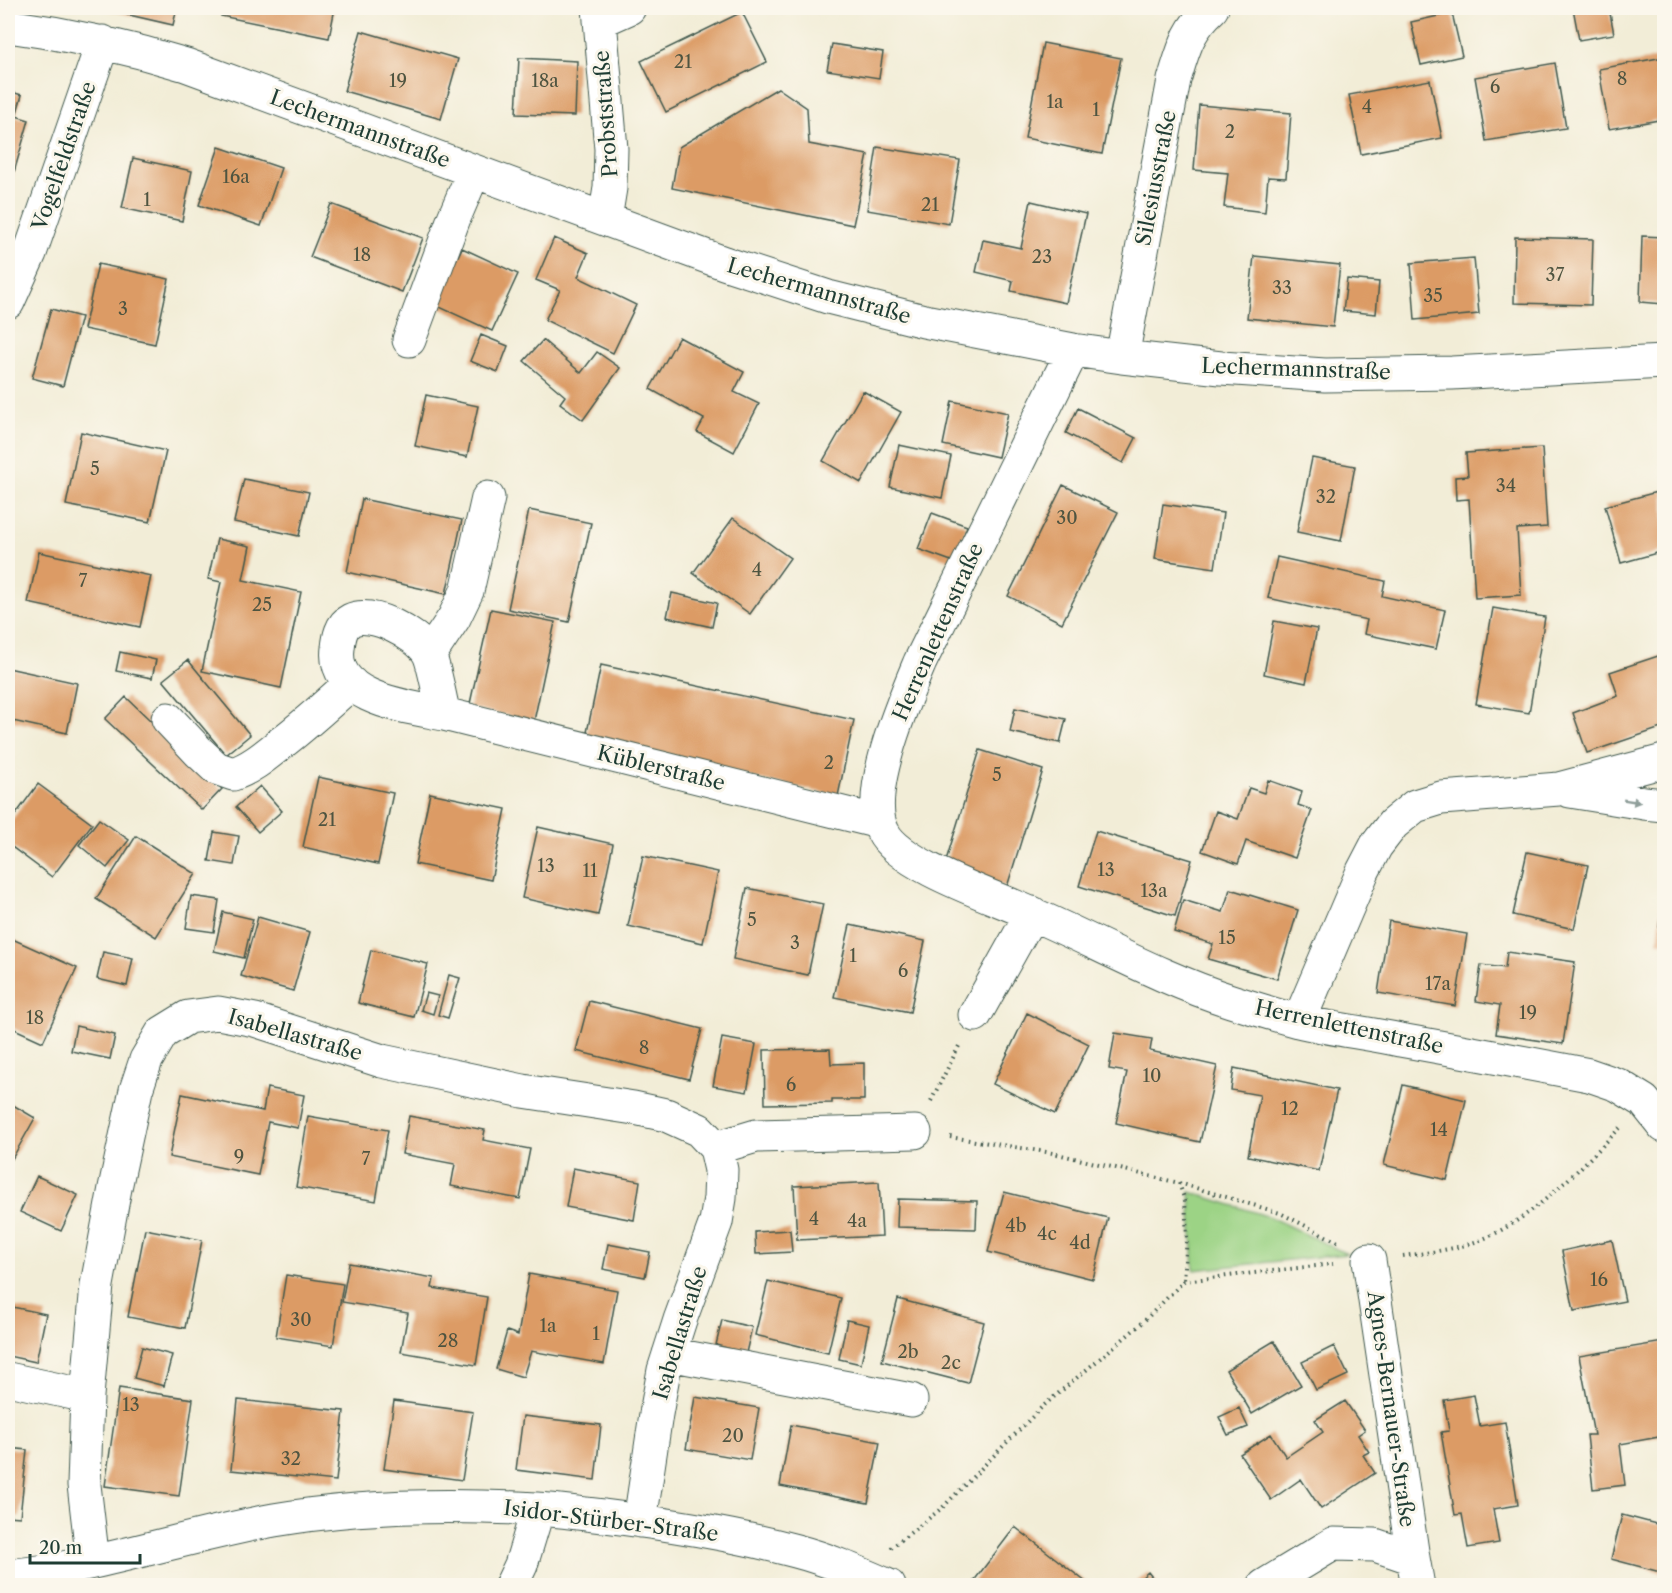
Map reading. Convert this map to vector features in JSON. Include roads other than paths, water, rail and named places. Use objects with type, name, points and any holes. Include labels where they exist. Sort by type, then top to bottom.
[{"type":"street","points":[[599,14],[629,8]]},
{"type":"street","name":"Silesiusstraße","points":[[1122,357],[1174,80],[1185,42],[1198,20],[1212,8]]},
{"type":"street","name":"Probststraße","points":[[599,14],[611,149],[610,188],[605,219]]},
{"type":"street","name":"Lechermannstraße","points":[[8,27],[103,42],[186,65],[724,263],[828,297],[924,321],[1122,357],[1221,369],[1325,375],[1452,373],[1665,362]]},
{"type":"street","name":"Vogelfeldstraße","points":[[8,302],[30,253],[103,42]]},
{"type":"street","points":[[409,340],[474,171]]},
{"type":"street","name":"Herrenlettenstraße","points":[[1074,350],[920,662],[901,708],[882,771],[878,793],[877,808],[883,834],[895,848],[913,861],[1032,913],[1164,975],[1229,1000],[1299,1021],[1589,1075],[1618,1085],[1644,1101],[1665,1126]]},
{"type":"street","points":[[430,654],[454,618],[467,591],[488,498]]},
{"type":"street","points":[[168,719],[216,768],[233,774],[244,770],[304,726],[351,683],[341,674],[338,649],[343,627],[350,620],[359,618],[392,625],[420,642],[430,654],[444,714]]},
{"type":"street","name":"Küblerstraße","points":[[351,683],[364,693],[383,701],[444,714],[879,822]]},
{"type":"street","points":[[1299,1021],[1363,871],[1376,846],[1393,824],[1415,806],[1441,798],[1559,789],[1665,761]]},
{"type":"street","points":[[1559,789],[1665,805]]},
{"type":"street","points":[[975,1015],[1032,913]]},
{"type":"street","name":"Isabellastraße","points":[[93,1562],[84,1485],[87,1396],[97,1285],[136,1090],[146,1060],[162,1033],[188,1017],[218,1012],[255,1020],[382,1061],[524,1091],[666,1114],[699,1130],[716,1148],[721,1170],[716,1222],[664,1370],[640,1521]]},
{"type":"street","points":[[716,1148],[756,1136],[915,1132]]},
{"type":"street","name":"Agnes-Bernauer-Straße","points":[[1369,1260],[1415,1572]]},
{"type":"street","points":[[669,1354],[911,1400]]},
{"type":"street","points":[[8,1378],[87,1396]]},
{"type":"street","name":"Isidor-Stürber-Straße","points":[[8,1575],[93,1562],[274,1520],[369,1508],[455,1506],[538,1509],[719,1533],[798,1551],[874,1579]]},
{"type":"street","points":[[511,1586],[521,1565],[538,1509]]},
{"type":"street","name":"Agnes-Bernauer-Straße","points":[[1264,1586],[1333,1544],[1375,1545],[1415,1572]]}]
